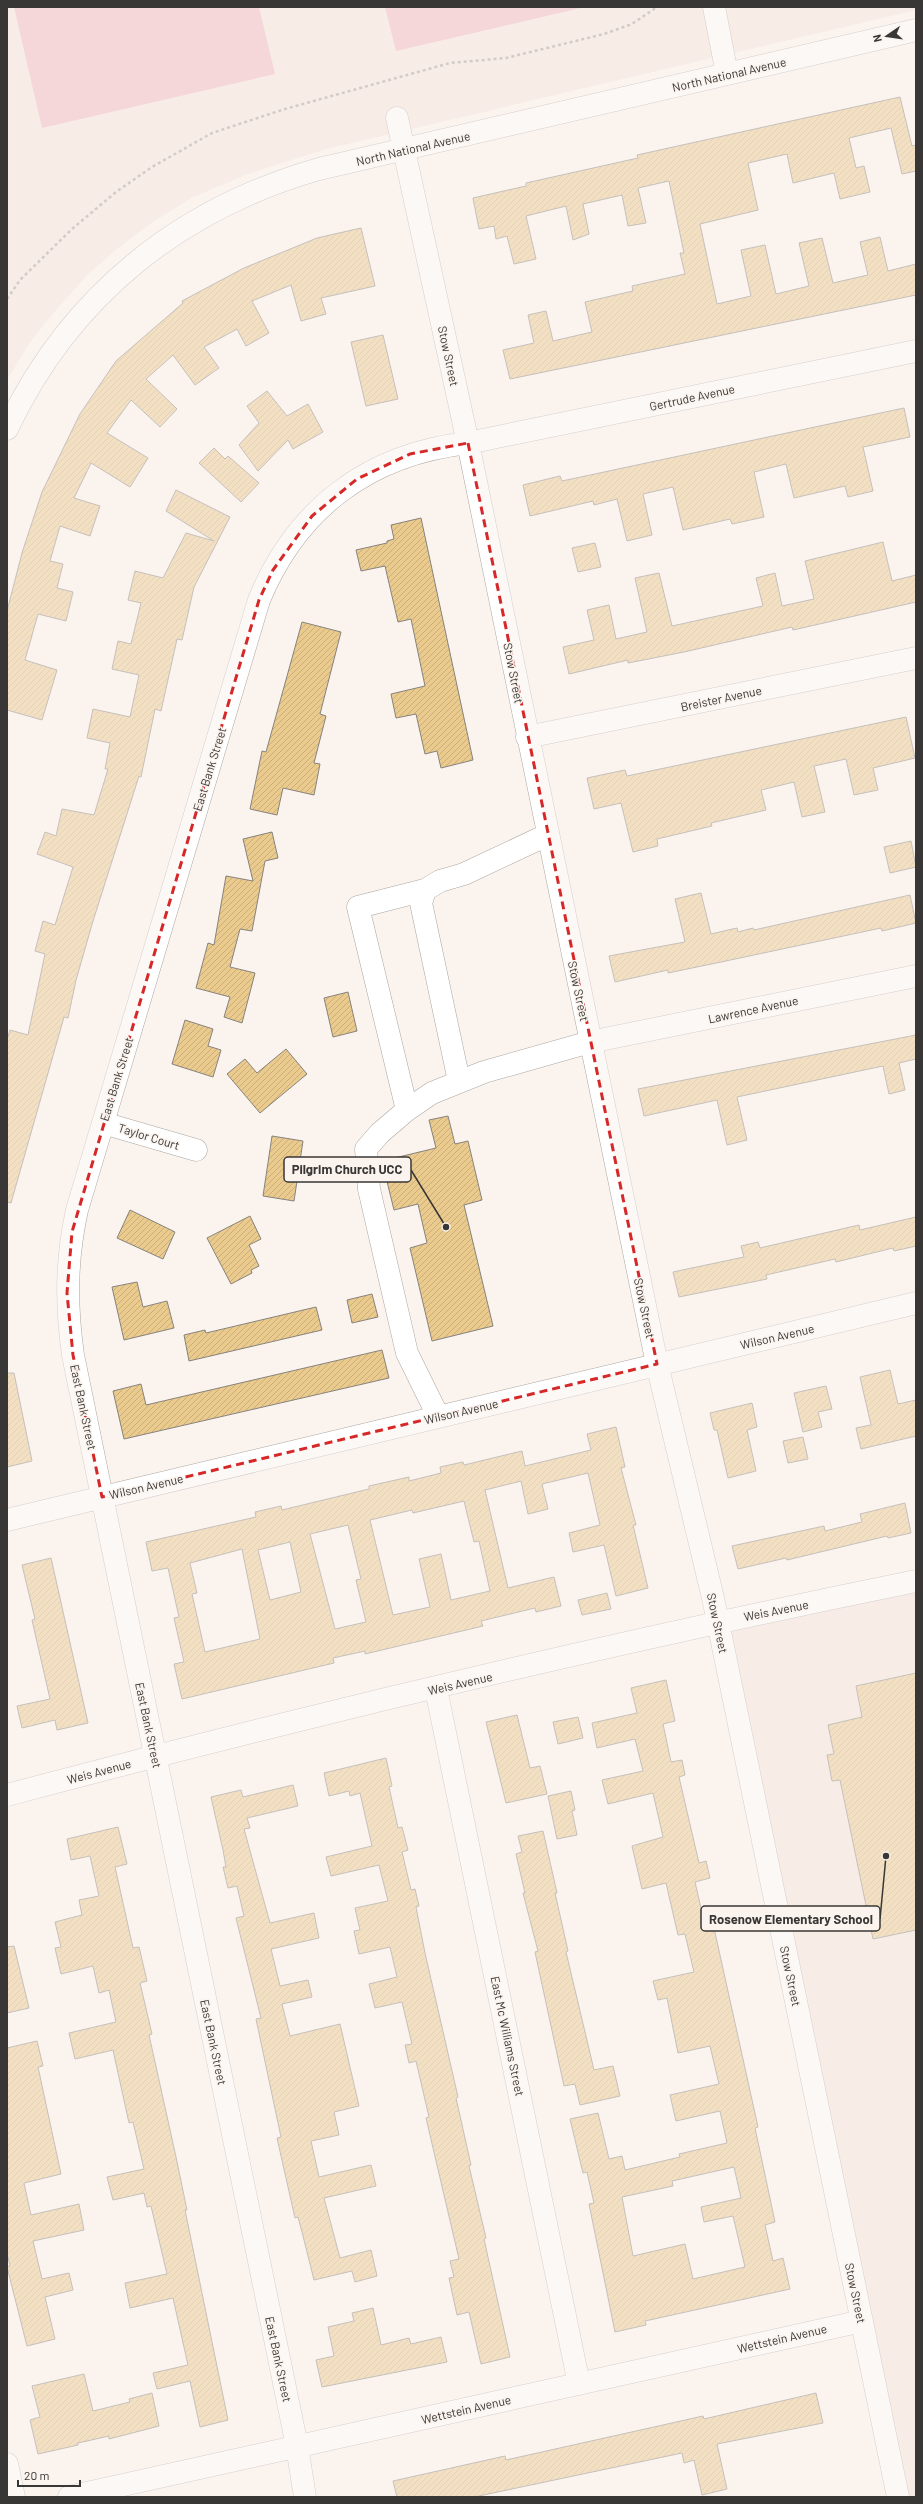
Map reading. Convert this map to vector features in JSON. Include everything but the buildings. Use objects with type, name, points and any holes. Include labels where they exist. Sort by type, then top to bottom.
[{"type":"street","points":[[714,7],[727,74]]},
{"type":"street","name":"North National Avenue","points":[[7,429],[34,378],[66,333],[106,288],[156,246],[205,215],[264,187],[320,169],[916,30]]},
{"type":"street","name":"Stow Street","points":[[397,118],[468,443],[547,835],[657,1364],[718,1622],[898,2497]]},
{"type":"street","name":"Gertrude Avenue","points":[[468,443],[916,351]]},
{"type":"street","name":"East Bank Street","points":[[305,2497],[297,2446],[73,1355],[66,1292],[72,1232],[103,1122],[259,600],[273,570],[291,542],[312,516],[336,494],[357,479],[382,465],[410,454],[442,446],[468,443]]},
{"type":"street","name":"Breister Avenue","points":[[527,737],[916,658]]},
{"type":"street","points":[[407,1110],[358,907],[423,897],[547,835]]},
{"type":"street","points":[[423,897],[459,1081]]},
{"type":"street","name":"Lawrence Avenue","points":[[438,1416],[407,1353],[369,1189],[366,1148],[407,1110],[432,1093],[459,1081],[590,1042],[916,976]]},
{"type":"street","name":"Taylor Court","points":[[103,1122],[196,1150]]},
{"type":"street","name":"Wilson Avenue","points":[[7,1520],[916,1303]]},
{"type":"street","name":"Weis Avenue","points":[[7,1795],[155,1756],[718,1622],[916,1582]]},
{"type":"street","name":"East Mc Williams Street","points":[[436,1689],[579,2384]]},
{"type":"street","name":"Wettstein Avenue","points":[[69,2497],[862,2321]]},
{"type":"street","points":[[7,2464],[14,2497]]},
{"type":"path","points":[[7,299],[31,270],[72,229],[116,192],[152,167],[212,133],[285,109],[450,63],[506,58],[604,34],[632,24],[656,7]]},
{"type":"highlighted area","points":[[468,443],[657,1364],[102,1497],[73,1355],[67,1293],[72,1232],[259,600],[273,570],[312,516],[357,479],[410,454]]},
{"type":"shaded area","points":[[7,7],[916,7],[916,10],[326,149],[248,174],[191,198],[147,226],[117,249],[87,275],[50,317],[30,342],[7,380]]},
{"type":"shaded area","points":[[14,7],[259,7],[275,74],[42,128]]},
{"type":"shaded area","points":[[385,7],[585,7],[396,51]]},
{"type":"shaded area","points":[[916,1581],[916,2497],[898,2497],[718,1622]]},
{"type":"place","name":"Pilgrim Church UCC","points":[[446,1227]]},
{"type":"place","name":"Rosenow Elementary School","points":[[886,1856]]}]
